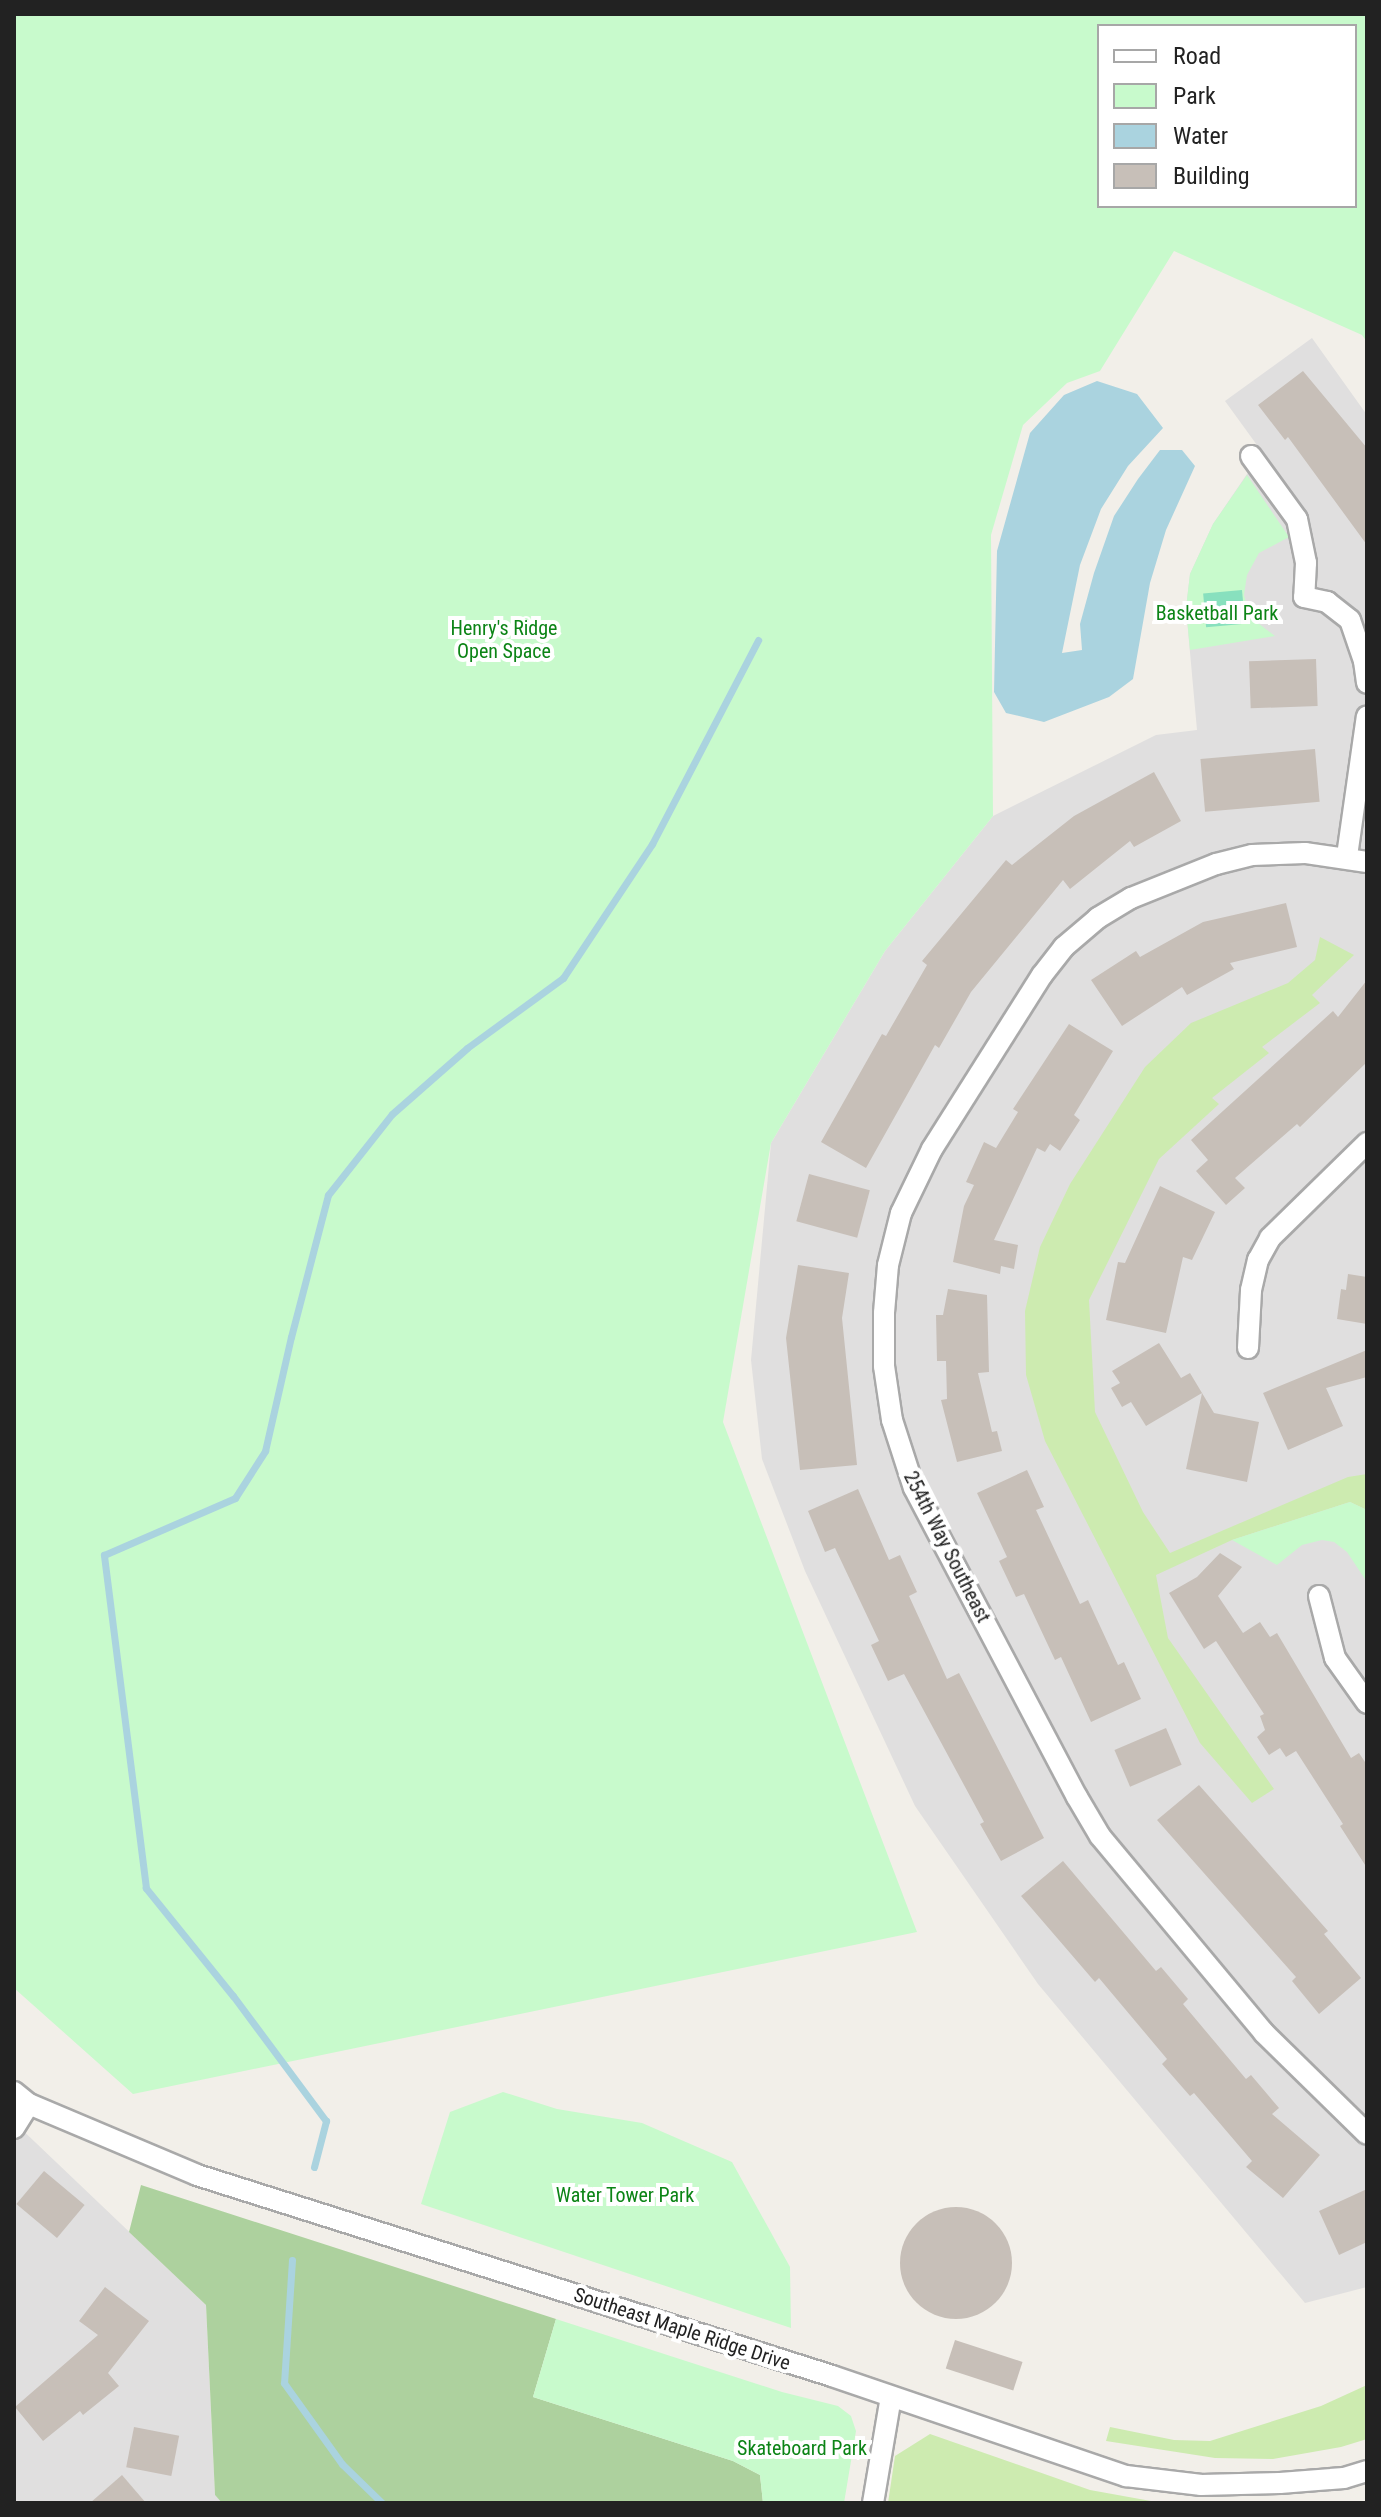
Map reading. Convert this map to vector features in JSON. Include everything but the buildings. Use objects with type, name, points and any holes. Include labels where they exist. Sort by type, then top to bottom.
[{"type":"street","points":[[1251,456],[1297,519],[1306,563],[1304,597],[1327,602],[1350,620],[1364,661],[1367,683]]},
{"type":"street","points":[[1357,859],[1367,716]]},
{"type":"street","name":"254th Way Southeast","points":[[1357,859],[1305,853],[1252,855],[1216,864],[1131,898],[1098,918],[1064,947],[1042,975],[932,1149],[901,1213],[888,1265],[884,1366],[892,1420],[914,1488],[1100,1836],[1264,2033],[1367,2134]]},
{"type":"street","points":[[1248,1348],[1251,1290],[1258,1260],[1270,1238],[1367,1143]]},
{"type":"street","points":[[1319,1596],[1335,1658],[1367,1703]]},
{"type":"street","points":[[14,2128],[21,2098]]},
{"type":"street","name":"Southeast Maple Ridge Drive","points":[[21,2098],[119,2145],[197,2175],[891,2397],[1126,2476],[1201,2485],[1344,2478],[1367,2471]]},
{"type":"street","points":[[873,2503],[891,2397]]},
{"type":"shaded area","points":[[1312,338],[1367,415],[1367,2287],[1305,2303],[1038,1984],[915,1806],[805,1571],[762,1459],[751,1360],[771,1143],[885,951],[993,816],[1156,735],[1197,730],[1186,608],[1190,574],[1213,524],[1262,452],[1225,401]]},
{"type":"shaded area","points":[[14,2122],[206,2305],[215,2495],[222,2503],[14,2503]]},
{"type":"green space","name":"Henry's Ridge Open Space","points":[[14,14],[1367,14],[1367,342],[1362,335],[1174,251],[1100,371],[1067,383],[1023,425],[991,535],[993,816],[885,951],[771,1143],[723,1422],[917,1932],[133,2094],[14,1988]]},
{"type":"green space","name":"Basketball Park","points":[[1247,475],[1289,537],[1259,553],[1247,575],[1244,595],[1250,617],[1275,636],[1190,650],[1186,608],[1190,574],[1213,524]]},
{"type":"green space","points":[[1242,590],[1245,624],[1206,627],[1203,593]]},
{"type":"green space","points":[[1320,937],[1354,955],[1312,995],[1320,1003],[1262,1047],[1269,1053],[1212,1098],[1219,1104],[1159,1159],[1089,1300],[1095,1412],[1143,1512],[1170,1553],[1348,1477],[1367,1474],[1367,1510],[1350,1502],[1232,1540],[1156,1575],[1168,1638],[1274,1789],[1252,1803],[1200,1743],[1045,1441],[1026,1375],[1025,1311],[1040,1247],[1070,1184],[1145,1067],[1191,1023],[1288,983],[1315,960]]},
{"type":"green space","points":[[1350,1502],[1367,1510],[1367,1582],[1347,1552],[1334,1542],[1322,1540],[1302,1545],[1277,1565],[1232,1540]]},
{"type":"green space","name":"Water Tower Park","points":[[503,2092],[557,2109],[642,2123],[732,2162],[790,2267],[791,2328],[421,2204],[450,2112]]},
{"type":"green space","points":[[141,2185],[556,2319],[533,2397],[733,2461],[760,2475],[763,2503],[222,2503],[215,2495],[206,2305],[129,2232]]},
{"type":"green space","name":"Skateboard Park","points":[[556,2319],[782,2392],[838,2406],[851,2416],[856,2431],[844,2503],[763,2503],[760,2475],[733,2461],[533,2397]]},
{"type":"green space","points":[[1367,2385],[1367,2439],[1341,2447],[1273,2459],[1215,2458],[1106,2441],[1110,2427],[1174,2440],[1210,2441],[1321,2406]]},
{"type":"green space","points":[[930,2434],[1090,2490],[1162,2503],[888,2503],[895,2456]]},
{"type":"water","points":[[1097,381],[1137,394],[1163,428],[1128,466],[1101,509],[1080,565],[1062,653],[1082,650],[1080,624],[1094,573],[1114,516],[1138,479],[1160,450],[1182,450],[1195,466],[1166,530],[1150,583],[1133,679],[1109,697],[1044,722],[1006,713],[994,692],[997,551],[1030,433],[1064,395]]},
{"type":"waterway","points":[[314,2167],[326,2121],[233,1996],[146,1888],[104,1555],[235,1498],[265,1451],[328,1195],[392,1114],[467,1048],[563,978],[652,844],[758,640]]},
{"type":"waterway","points":[[292,2260],[284,2383],[342,2464],[382,2503]]}]
